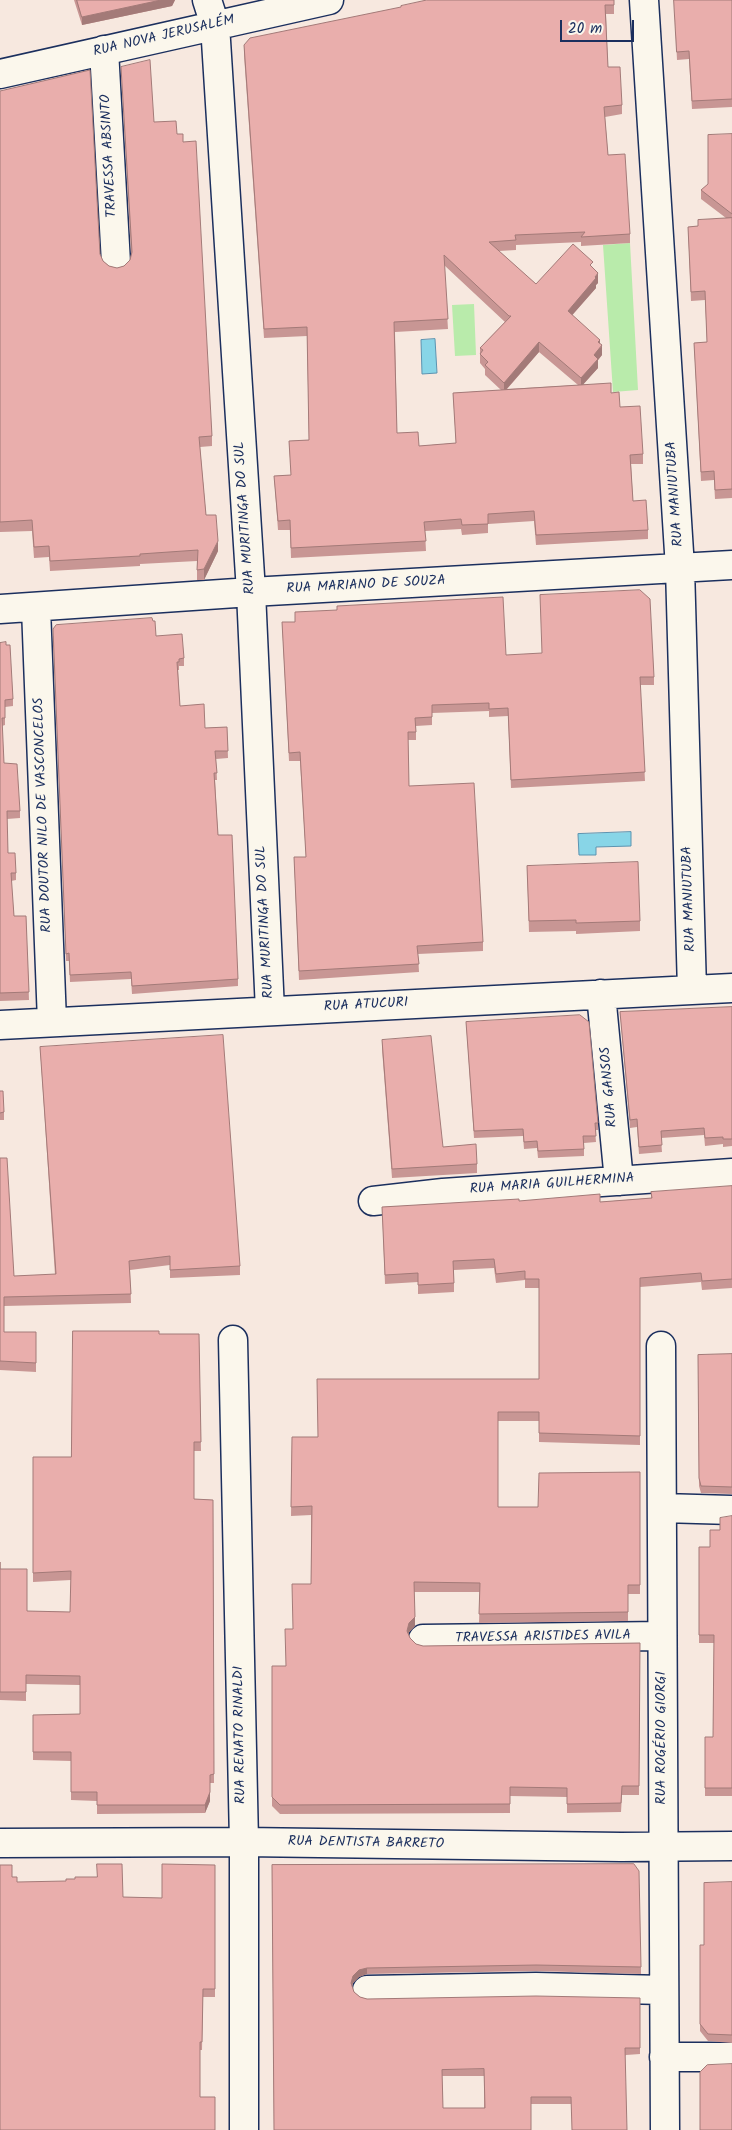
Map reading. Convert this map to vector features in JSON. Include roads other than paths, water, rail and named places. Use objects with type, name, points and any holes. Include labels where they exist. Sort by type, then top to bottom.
[{"type":"street","name":"RUA NOVA JERUSALÉM","points":[[0,74],[104,50],[211,13],[328,0]]},
{"type":"street","name":"RUA MANIUTUBA","points":[[644,0],[680,568],[692,990]]},
{"type":"street","name":"RUA MURITINGA DO SUL","points":[[211,13],[251,592],[270,1011]]},
{"type":"street","name":"TRAVESSA ABSINTO","points":[[104,50],[116,262]]},
{"type":"street","name":"RUA MARIANO DE SOUZA","points":[[0,609],[251,592],[732,565]]},
{"type":"street","name":"RUA DOUTOR NILO DE VASCONCELOS","points":[[36,608],[52,1022]]},
{"type":"street","name":"RUA ATUCURI","points":[[0,1024],[732,988]]},
{"type":"street","name":"RUA GANSOS","points":[[601,994],[618,1181]]},
{"type":"street","name":"RUA MARIA GUILHERMINA","points":[[373,1201],[443,1193],[732,1173]]},
{"type":"street","name":"RUA RENATO RINALDI","points":[[234,1340],[244,1842],[244,2130]]},
{"type":"street","name":"RUA ROGÉRIO GIORGI","points":[[661,1346],[665,2130]]},
{"type":"street","points":[[662,1508],[732,1510]]},
{"type":"street","name":"TRAVESSA ARISTIDES AVILA","points":[[423,1639],[662,1636]]},
{"type":"street","name":"RUA DENTISTA BARRETO","points":[[0,1843],[244,1842],[663,1847],[732,1846]]},
{"type":"street","points":[[366,1990],[536,1987],[664,1990]]},
{"type":"street","points":[[664,2057],[732,2056]]},
{"type":"water","points":[[435,339],[437,373],[422,374],[421,340]]},
{"type":"water","points":[[631,832],[631,846],[596,847],[596,855],[579,855],[578,834]]}]
